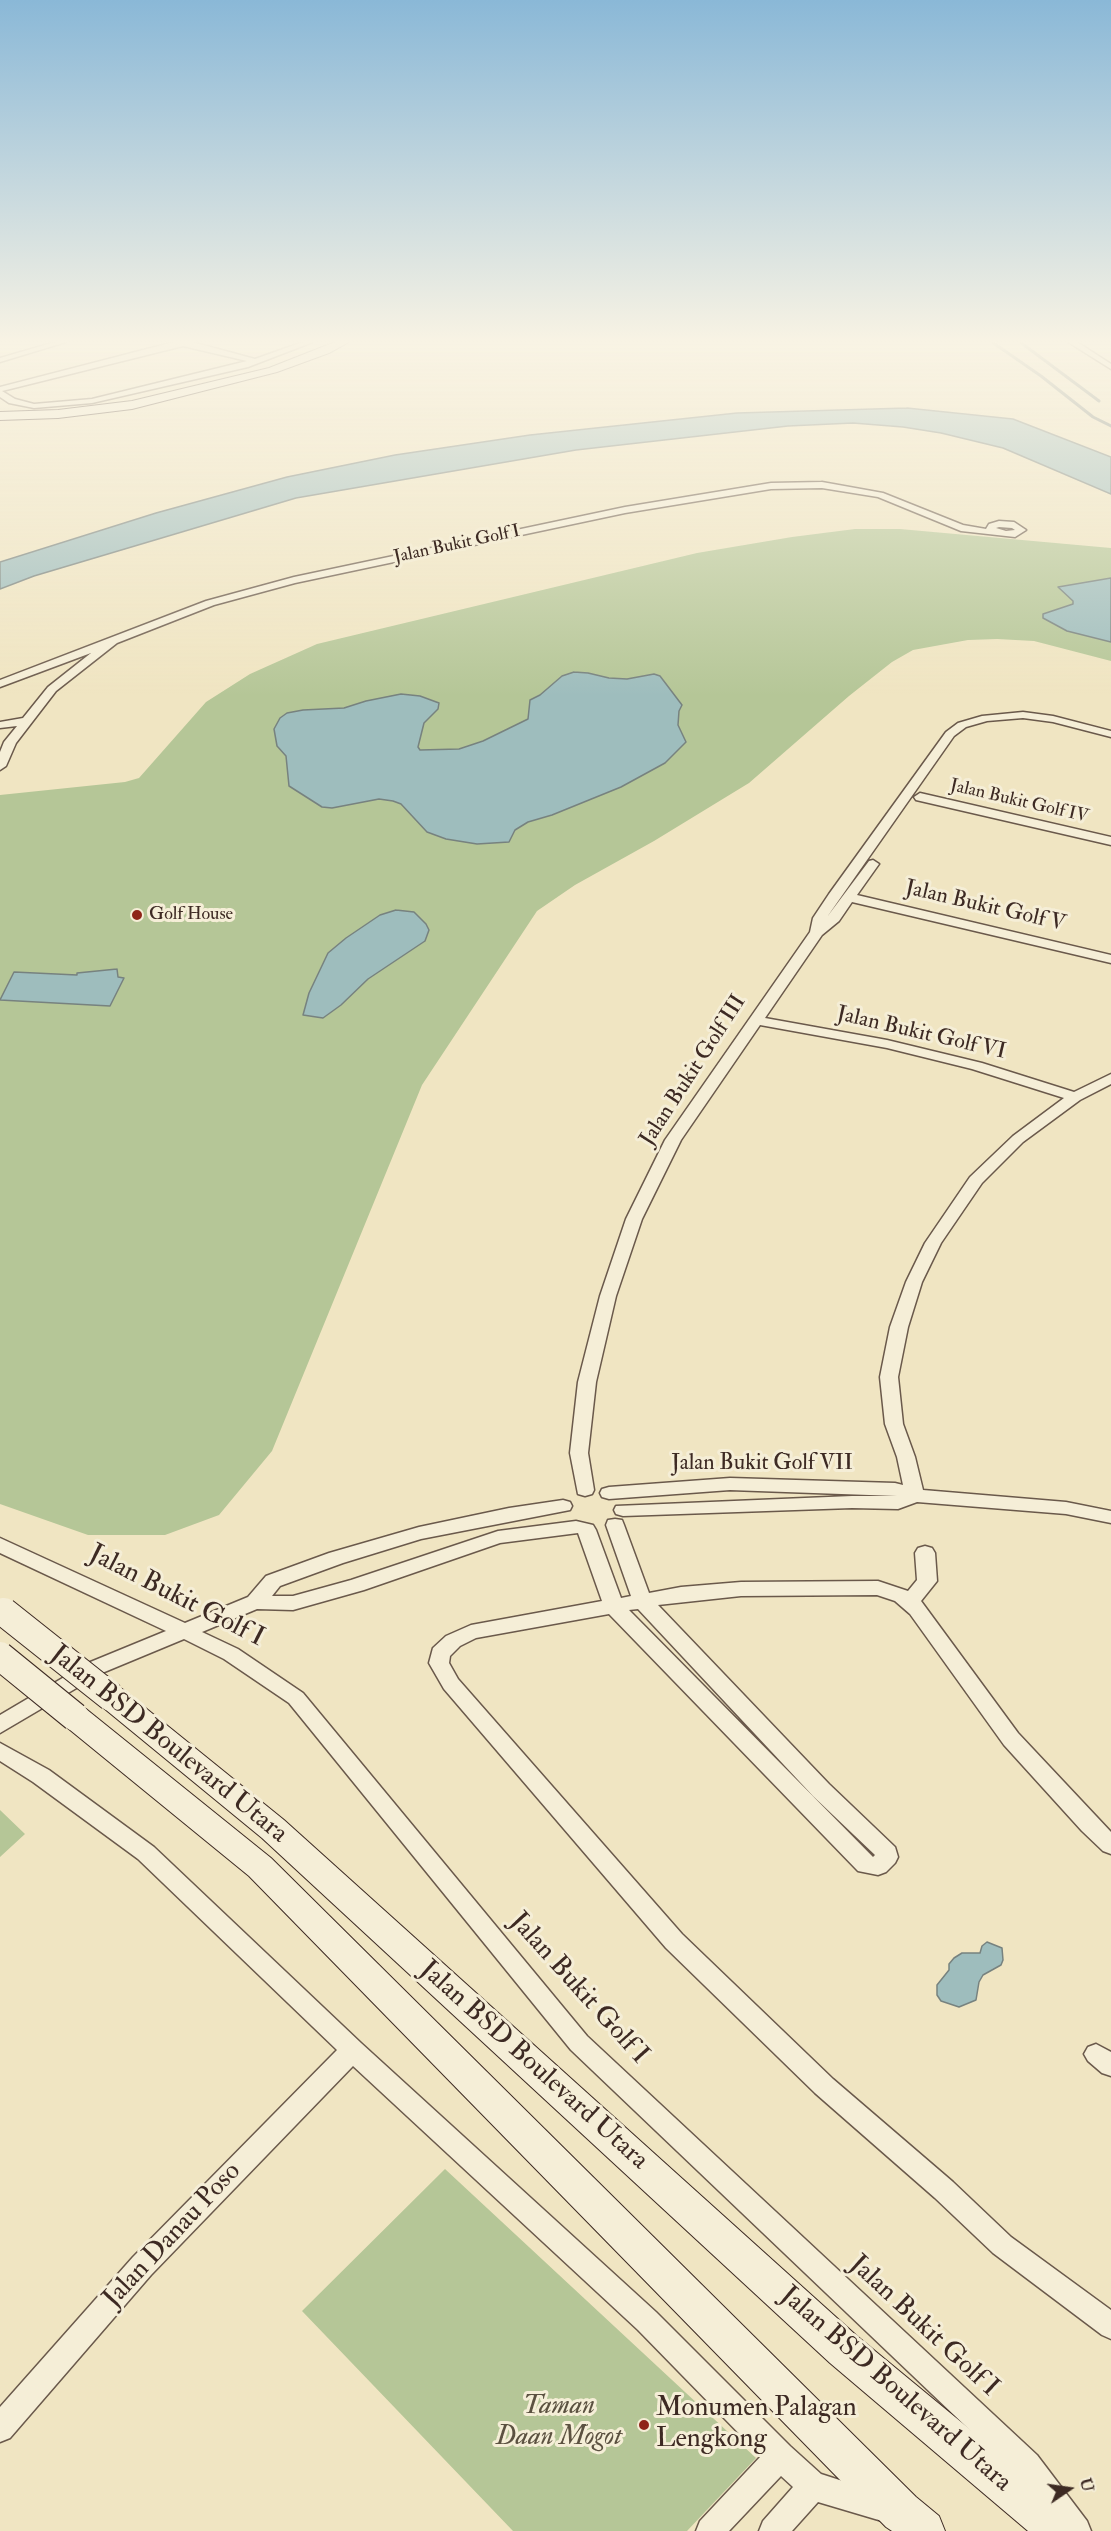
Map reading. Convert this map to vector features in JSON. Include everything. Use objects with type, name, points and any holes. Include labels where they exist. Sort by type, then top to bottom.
[{"type":"main road","name":"Jalan BSD Boulevard Utara","points":[[2,1610],[273,1829],[844,2349],[1060,2531]]},
{"type":"main road","name":"Jalan BSD Boulevard Utara","points":[[0,1656],[260,1867],[912,2522]]},
{"type":"street","name":"Jalan Bukit Golf I","points":[[0,684],[210,603],[294,580],[625,510],[771,486],[813,485],[855,490],[880,495],[961,528],[995,529]]},
{"type":"street","name":"Jalan Bukit Golf I","points":[[0,766],[5,738],[25,721],[52,689],[113,641]]},
{"type":"street","name":"Jalan Bukit Golf I","points":[[54,663],[79,666]]},
{"type":"street","name":"Jalan Bukit Golf III","points":[[817,932],[820,918],[835,894],[954,730],[976,720],[1023,715],[1053,719],[1111,734]]},
{"type":"street","name":"Jalan Bukit Golf III","points":[[585,1490],[579,1453],[587,1382],[608,1296],[634,1220],[673,1140],[755,1020],[817,932],[834,918],[960,739],[977,726],[1007,720],[1036,721],[1111,740]]},
{"type":"street","points":[[0,725],[25,721]]},
{"type":"street","name":"Jalan Bukit Golf IV","points":[[920,797],[1111,841]]},
{"type":"street","name":"Jalan Bukit Golf V","points":[[849,897],[1111,959]]},
{"type":"street","name":"Jalan Bukit Golf VI","points":[[755,1020],[887,1044],[977,1066],[1075,1097]]},
{"type":"street","points":[[915,1496],[906,1457],[894,1424],[889,1377],[899,1327],[914,1282],[933,1243],[976,1180],[1018,1139],[1075,1097],[1111,1078]]},
{"type":"street","name":"Jalan Bukit Golf VII","points":[[609,1493],[730,1484],[895,1489],[915,1496],[1066,1508],[1111,1517]]},
{"type":"street","points":[[255,1602],[273,1581],[336,1558],[419,1533],[509,1514],[562,1506],[570,1496],[585,1490],[609,1493],[620,1501],[619,1518],[643,1602],[777,1744],[887,1853],[887,1857],[878,1866],[866,1865],[614,1607],[581,1529],[567,1522],[562,1506]]},
{"type":"street","name":"Jalan Bukit Golf VII","points":[[619,1518],[852,1502],[898,1503],[915,1496]]},
{"type":"street","points":[[0,1725],[95,1668],[255,1602],[293,1604],[357,1585],[498,1537],[581,1529],[596,1531],[619,1518]]},
{"type":"street","name":"Jalan Bukit Golf I","points":[[0,1545],[231,1654],[296,1698],[579,2043],[1027,2465],[1077,2531]]},
{"type":"street","points":[[909,1602],[927,1581],[925,1553]]},
{"type":"street","points":[[1111,1845],[1011,1739],[917,1609],[902,1596],[878,1588],[741,1590],[681,1594],[471,1632],[453,1641],[440,1653],[439,1663],[450,1684],[674,1941],[824,2086],[944,2190],[1002,2245],[1111,2326]]},
{"type":"street","points":[[758,1756],[777,1744]]},
{"type":"street","points":[[0,1751],[41,1776],[147,1853],[353,2050],[647,2321],[780,2456],[813,2486],[912,2522]]},
{"type":"street","name":"Jalan Danau Poso","points":[[0,2428],[142,2266],[353,2050]]},
{"type":"street","points":[[710,2531],[780,2456]]},
{"type":"street","points":[[773,2531],[813,2486]]},
{"type":"green space","points":[[855,529],[900,529],[1111,548],[1111,661],[1034,641],[968,640],[913,650],[892,662],[849,696],[749,783],[654,841],[575,885],[537,911],[422,1085],[272,1451],[219,1515],[165,1535],[88,1535],[0,1504],[0,795],[125,782],[139,778],[206,702],[250,674],[317,644],[697,553]]},
{"type":"green space","points":[[0,1810],[25,1834],[0,1857]]},
{"type":"green space","name":"Taman Daan Mogot","points":[[445,2169],[756,2458],[687,2531],[513,2531],[302,2311]]},
{"type":"water","points":[[370,460],[517,460],[296,498],[34,576],[0,589],[0,562],[156,513],[287,477]]},
{"type":"water","points":[[1031,460],[1111,460],[1111,494]]},
{"type":"water","points":[[1111,578],[1111,642],[1067,631],[1043,618],[1043,614],[1073,604],[1073,601],[1058,587]]},
{"type":"water","points":[[574,672],[627,679],[654,674],[660,676],[682,705],[678,725],[686,742],[665,763],[621,787],[552,815],[528,822],[515,830],[509,842],[477,844],[446,839],[427,832],[401,804],[393,801],[379,799],[332,808],[322,807],[289,786],[286,756],[277,746],[274,729],[280,718],[287,713],[344,708],[401,694],[420,696],[439,703],[438,709],[424,723],[418,747],[420,750],[459,749],[483,741],[528,719],[530,700],[540,695],[562,676]]},
{"type":"water","points":[[396,910],[414,912],[426,924],[429,930],[425,941],[368,979],[341,1005],[323,1018],[303,1015],[309,993],[328,953],[380,915]]},
{"type":"water","points":[[117,969],[118,977],[124,978],[110,1006],[0,1000],[14,972],[77,975],[77,973]]},
{"type":"water","points":[[987,1942],[1002,1948],[1003,1960],[1001,1965],[983,1975],[979,1982],[976,2000],[959,2007],[941,2001],[937,1995],[937,1985],[949,1970],[949,1964],[962,1953],[980,1953],[982,1946]]},
{"type":"place","name":"Golf House","points":[[137,915]]},
{"type":"place","name":"Monumen Palagan Lengkong","points":[[644,2425]]}]
